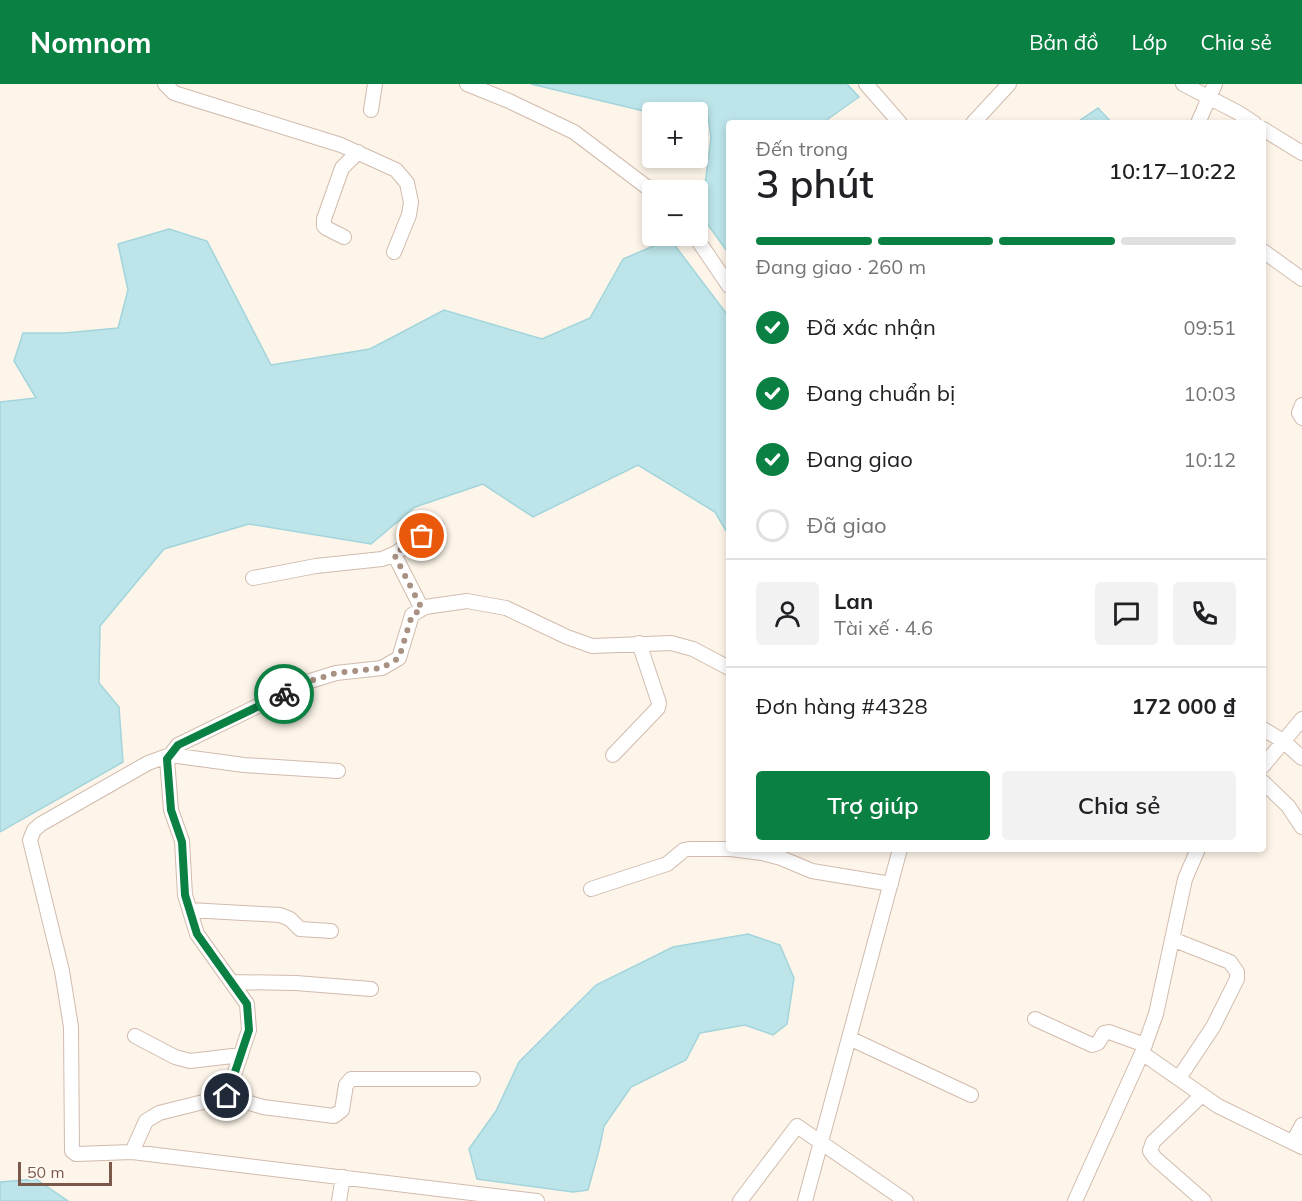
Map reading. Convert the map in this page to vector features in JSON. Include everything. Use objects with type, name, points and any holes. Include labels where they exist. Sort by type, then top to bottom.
[{"type":"street","points":[[165,84],[174,93],[358,152],[396,171],[407,183],[411,202],[409,215],[394,252]]},
{"type":"street","points":[[371,110],[375,84]]},
{"type":"street","points":[[467,84],[492,89],[574,132],[642,183]]},
{"type":"street","points":[[866,84],[897,120]]},
{"type":"street","points":[[976,120],[1009,84]]},
{"type":"street","points":[[1183,84],[1249,120]]},
{"type":"street","points":[[1199,120],[1215,84]]},
{"type":"street","points":[[1266,131],[1302,153]]},
{"type":"street","points":[[344,237],[324,226],[324,219],[342,168],[358,152]]},
{"type":"street","points":[[702,246],[726,282]]},
{"type":"street","points":[[1266,254],[1302,279]]},
{"type":"street","points":[[1302,405],[1299,413],[1302,418]]},
{"type":"street","points":[[253,578],[289,570],[375,560],[394,554],[437,526]]},
{"type":"street","points":[[394,554],[422,609]]},
{"type":"street","points":[[227,1096],[249,1030],[247,1004],[197,934],[185,895],[182,842],[171,810],[167,759],[178,745],[307,682],[336,673],[382,668],[399,658],[412,615],[425,607],[466,601],[506,608],[592,646],[671,643],[693,649],[726,666]]},
{"type":"street","points":[[613,755],[658,708],[659,703],[639,643]]},
{"type":"street","points":[[1266,762],[1302,719]]},
{"type":"street","points":[[1266,731],[1283,741],[1302,758]]},
{"type":"street","points":[[338,771],[244,765],[170,755],[148,763],[34,830],[30,840],[62,971],[71,1026],[72,1151],[76,1154],[132,1152],[537,1201]]},
{"type":"street","points":[[1266,785],[1288,806],[1302,827]]},
{"type":"street","points":[[591,889],[667,864],[684,850],[726,849]]},
{"type":"street","points":[[754,852],[781,858],[812,871],[891,884]]},
{"type":"street","points":[[805,1201],[899,852]]},
{"type":"street","points":[[1075,1201],[1143,1049],[1156,1014],[1185,879],[1195,852]]},
{"type":"street","points":[[190,910],[280,915],[290,919],[300,929],[331,931]]},
{"type":"street","points":[[1172,939],[1230,962],[1238,972],[1213,1027],[1179,1078]]},
{"type":"street","points":[[231,982],[296,983],[371,989]]},
{"type":"street","points":[[1035,1019],[1092,1045],[1098,1043],[1104,1033],[1110,1032],[1143,1049],[1218,1106],[1298,1144],[1302,1125]]},
{"type":"street","points":[[135,1036],[175,1057],[190,1061],[241,1055]]},
{"type":"street","points":[[849,1038],[971,1095]]},
{"type":"street","points":[[132,1152],[146,1121],[159,1113],[227,1096],[263,1107],[334,1116],[342,1110],[346,1085],[351,1079],[473,1079]]},
{"type":"street","points":[[1203,1095],[1153,1142],[1150,1151],[1204,1201]]},
{"type":"street","points":[[740,1201],[797,1126],[906,1201]]},
{"type":"street","points":[[339,1201],[343,1177]]},
{"type":"water","points":[[531,84],[847,84],[859,97],[828,120],[726,120],[726,250],[708,225],[708,180],[706,180],[711,138],[708,102],[642,102],[642,111]]},
{"type":"water","points":[[1098,108],[1109,120],[1080,120]]},
{"type":"water","points":[[169,229],[207,241],[271,365],[370,349],[444,310],[542,339],[590,318],[623,259],[654,246],[675,246],[726,313],[726,531],[715,512],[638,465],[533,517],[483,484],[415,507],[371,544],[249,524],[164,549],[100,626],[99,683],[119,707],[123,762],[0,832],[0,402],[36,398],[14,361],[23,333],[65,333],[118,328],[128,290],[118,244]]},
{"type":"water","points":[[748,934],[780,945],[794,978],[787,1024],[773,1035],[745,1025],[700,1033],[686,1060],[631,1087],[604,1126],[588,1190],[573,1192],[477,1179],[469,1149],[496,1111],[519,1062],[596,985],[673,947]]},
{"type":"water","points":[[36,1179],[68,1201],[0,1201],[0,1182]]},
{"type":"way so far","points":[[284,694],[307,682],[336,673],[382,668],[399,658],[412,615],[422,609],[394,554],[422,536]]},
{"type":"route","points":[[227,1096],[249,1030],[247,1004],[197,934],[185,895],[182,842],[171,810],[167,759],[178,745],[284,694]]}]
